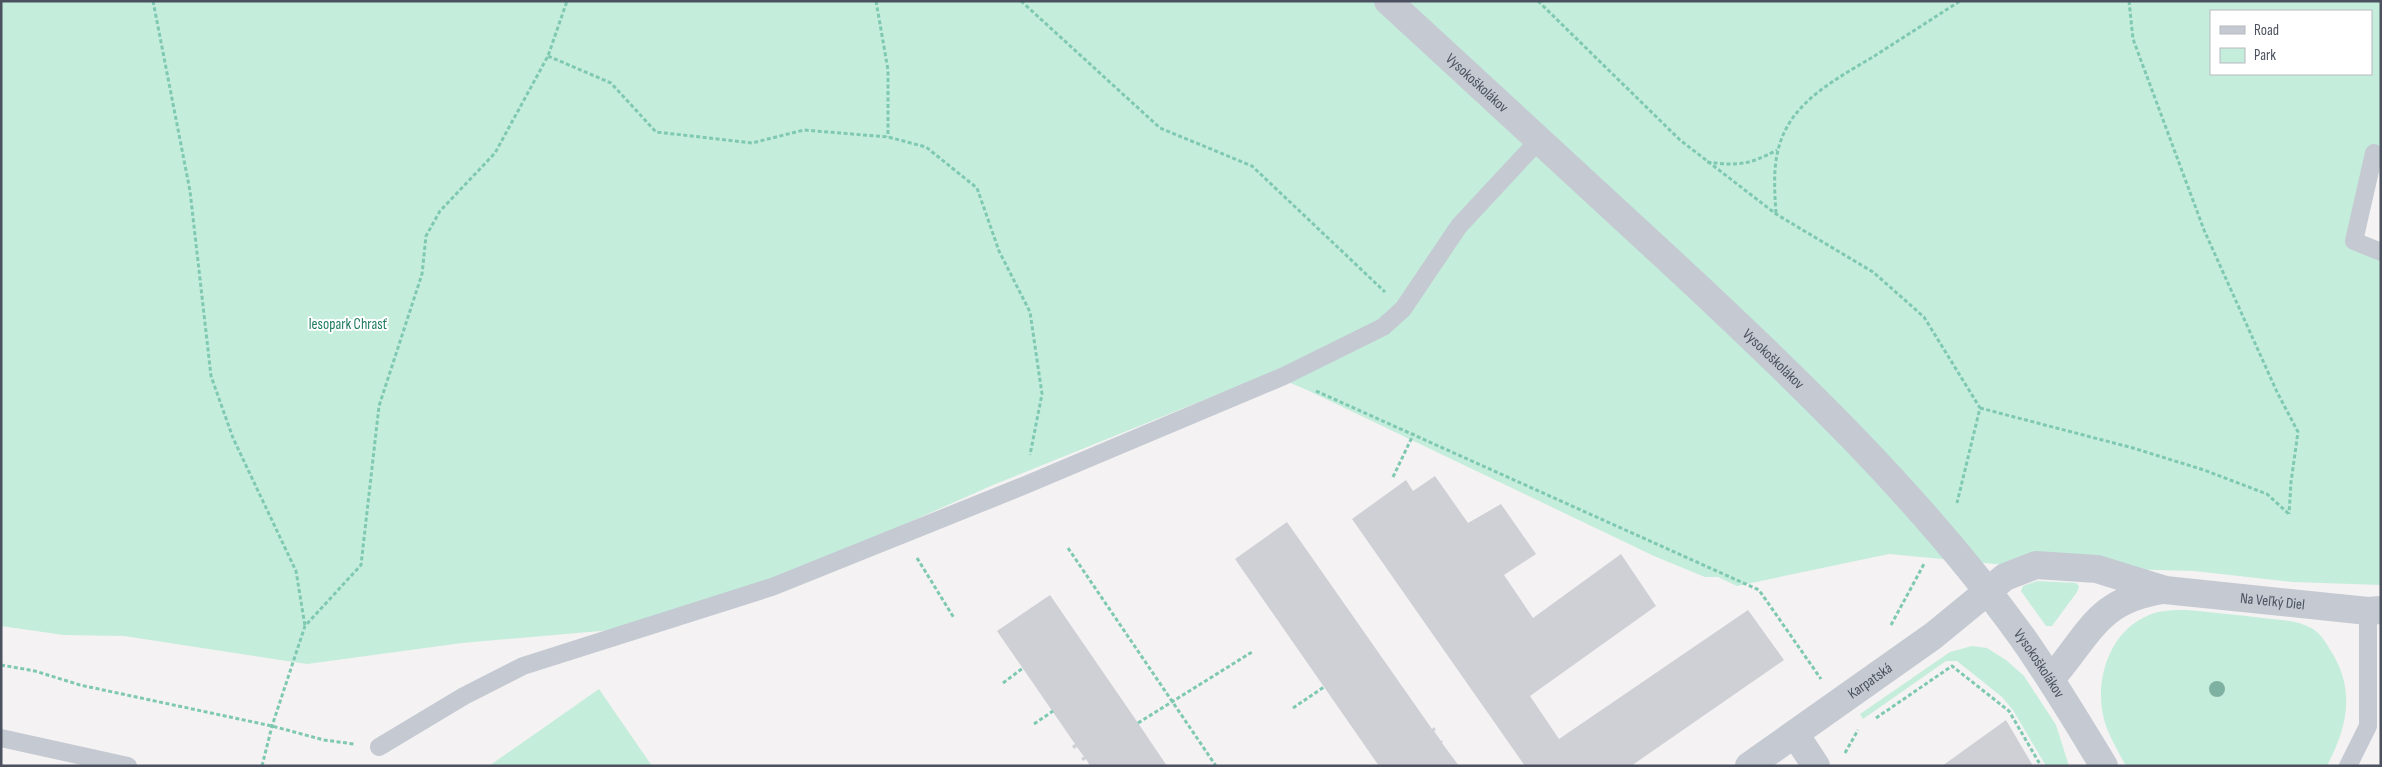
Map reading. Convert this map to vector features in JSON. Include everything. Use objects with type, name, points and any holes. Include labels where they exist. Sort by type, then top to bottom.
[{"type":"street","name":"Vysokoškolákov","points":[[1388,1],[1774,358],[1857,442],[1940,535],[1988,593],[2051,679],[2104,766]]},
{"type":"street","name":"Na Veľký Diel","points":[[1988,593],[2005,577],[2036,565],[2097,569],[2165,590],[2374,610]]},
{"type":"street","name":"Na Veľký Diel","points":[[2051,679],[2097,619],[2120,602],[2143,593],[2165,590]]},
{"type":"street","name":"Karpatská","points":[[1749,766],[1933,636],[1988,593]]},
{"type":"street","points":[[1795,734],[1816,766]]},
{"type":"lane","points":[[379,748],[464,696],[523,666],[772,587],[1023,486],[1284,376],[1383,327],[1403,309],[1459,226],[1539,140]]},
{"type":"lane","points":[[2374,153],[2354,241],[2381,252]]},
{"type":"lane","points":[[2348,766],[2368,726],[2374,610]]},
{"type":"lane","points":[[1,738],[128,766]]},
{"type":"path","points":[[153,1],[190,192],[211,376],[233,438],[296,571],[306,626]]},
{"type":"path","points":[[262,766],[272,726],[306,626],[361,565],[379,406],[422,274],[426,236],[440,211],[495,153],[548,56],[567,1]]},
{"type":"path","points":[[876,1],[888,70],[888,137]]},
{"type":"path","points":[[1021,1],[1160,128],[1252,166],[1403,309]]},
{"type":"path","points":[[1538,1],[1680,140],[1776,214],[1873,272],[1924,317],[1980,408],[2133,448],[2204,470],[2267,494],[2289,514],[2291,482],[2298,432],[2277,392],[2204,230],[2132,39],[2129,1]]},
{"type":"path","points":[[1776,214],[1774,175],[1778,149],[1788,126],[1805,105],[1830,84],[1960,1]]},
{"type":"path","points":[[548,56],[611,83],[656,132],[752,143],[804,130],[888,137],[926,147],[977,188],[1000,251],[1030,312],[1042,394],[1023,486]]},
{"type":"path","points":[[1707,162],[1737,166],[1760,159],[1778,149]]},
{"type":"path","points":[[1284,376],[1759,590],[1824,683]]},
{"type":"path","points":[[1954,511],[1980,408]]},
{"type":"path","points":[[1393,477],[1414,433]]},
{"type":"path","points":[[902,534],[954,618]]},
{"type":"path","points":[[1068,548],[1216,766]]},
{"type":"path","points":[[1138,723],[1252,652]]},
{"type":"path","points":[[1,665],[35,671],[80,685],[272,726],[324,740],[379,748]]},
{"type":"path","points":[[1872,720],[1952,666],[2009,711],[2041,766]]},
{"type":"path","points":[[1003,683],[1023,668]]},
{"type":"path","points":[[1292,708],[1324,687]]},
{"type":"path","points":[[1034,724],[1053,711]]},
{"type":"path","points":[[1843,756],[1856,732],[1864,726]]},
{"type":"green space","name":"lesopark Chrasť","points":[[1,1],[2381,1],[2381,142],[2347,237],[2381,254],[2381,585],[2293,582],[2194,571],[2017,566],[1889,554],[1737,586],[1718,577],[1705,577],[1654,556],[1274,376],[1226,391],[993,485],[759,589],[670,625],[462,643],[307,664],[124,636],[64,635],[1,626]]},
{"type":"green space","points":[[2037,581],[2076,583],[2079,586],[2077,592],[2052,626],[2046,626],[2021,591],[2023,586]]},
{"type":"green space","points":[[2172,610],[2294,622],[2306,625],[2320,635],[2339,666],[2344,680],[2346,695],[2344,723],[2327,766],[2126,766],[2108,731],[2101,699],[2102,681],[2112,649],[2122,635],[2134,624],[2149,615]]},
{"type":"green space","points":[[1972,646],[1987,648],[2006,660],[2024,676],[2056,725],[2069,766],[2046,766],[2013,710],[2002,697],[1957,661],[1946,661],[1863,719],[1860,714],[1950,652]]},
{"type":"green space","points":[[599,689],[652,766],[489,766]]},
{"type":"building","points":[[1435,476],[1468,523],[1501,504],[1536,554],[1504,575],[1533,618],[1621,554],[1656,606],[1530,696],[1559,739],[1748,610],[1784,660],[1631,766],[1525,766],[1352,519],[1406,480],[1413,491]]},
{"type":"building","points":[[1287,522],[1432,729],[1434,727],[1436,730],[1434,731],[1441,741],[1443,740],[1442,743],[1459,766],[1379,766],[1235,559]]},
{"type":"building","points":[[1050,595],[1167,766],[1090,766],[1086,759],[1083,761],[1081,758],[1084,757],[1077,747],[1074,749],[1072,746],[1075,744],[997,631]]},
{"type":"building","points":[[2006,720],[2033,766],[1942,766]]}]
